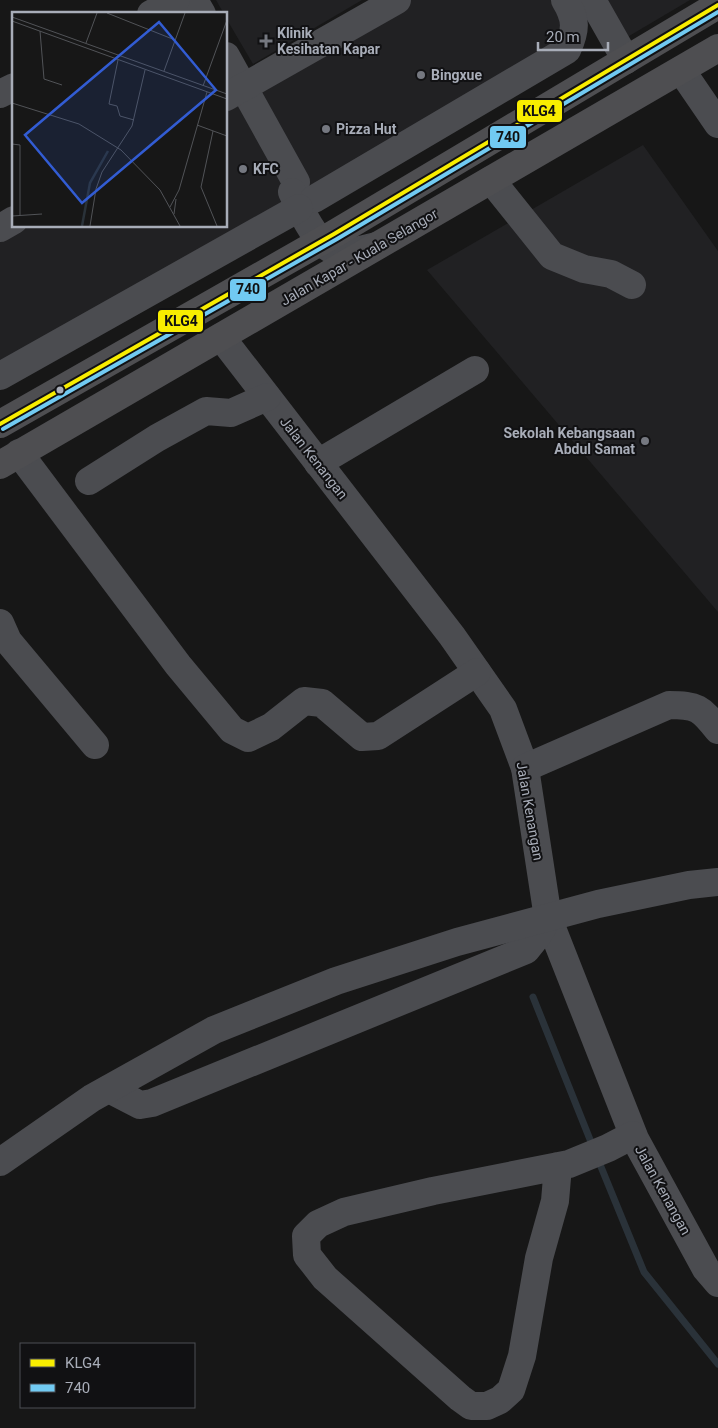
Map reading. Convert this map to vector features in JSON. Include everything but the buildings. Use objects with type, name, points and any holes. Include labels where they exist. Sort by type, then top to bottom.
[{"type":"highway","points":[[0,424],[330,243],[718,5]]},
{"type":"highway","name":"Jalan Kapar - Kuala Selangor","points":[[10,459],[718,48]]},
{"type":"street","points":[[155,12],[176,0]]},
{"type":"street","points":[[194,0],[201,12]]},
{"type":"street","points":[[235,92],[397,0]]},
{"type":"street","points":[[0,376],[303,196],[567,50],[573,36],[575,20],[565,0]]},
{"type":"street","points":[[592,0],[626,60]]},
{"type":"street","points":[[228,64],[235,92],[303,196],[330,243],[328,266],[310,285]]},
{"type":"street","points":[[681,70],[718,124]]},
{"type":"street","points":[[0,94],[12,88]]},
{"type":"street","points":[[491,180],[552,256],[584,269],[611,274],[632,285]]},
{"type":"street","points":[[0,228],[12,221]]},
{"type":"street","points":[[330,243],[351,252],[379,245]]},
{"type":"street","name":"Jalan Kenangan","points":[[220,337],[446,628],[503,709],[525,768],[548,918],[634,1135],[706,1269],[718,1283]]},
{"type":"street","points":[[318,463],[475,370]]},
{"type":"street","points":[[89,481],[157,438],[206,411],[231,413],[267,397]]},
{"type":"street","points":[[10,459],[232,730],[248,738],[272,727],[304,701],[322,703],[362,737],[378,736],[477,672]]},
{"type":"street","points":[[0,623],[8,641],[95,745]]},
{"type":"street","points":[[525,768],[669,705],[689,705],[704,712],[718,730]]},
{"type":"street","points":[[0,1162],[92,1098],[214,1030],[336,981],[457,942],[598,904],[718,882]]},
{"type":"street","points":[[109,1089],[140,1105],[152,1103],[526,950],[548,918]]},
{"type":"street","points":[[563,1165],[539,1258],[522,1356],[511,1390],[500,1400],[487,1406],[471,1406],[460,1398],[325,1278],[307,1255],[306,1241],[310,1231],[318,1224],[344,1212],[433,1191],[563,1165],[608,1148],[634,1135]]},
{"type":"shaded area","name":"Klinik Kesihatan Kapar","points":[[216,0],[362,0],[253,64],[228,21],[228,12],[223,12]]},
{"type":"shaded area","points":[[409,0],[557,0],[568,18],[561,48],[0,369],[0,235],[12,228],[228,228],[228,104]]},
{"type":"shaded area","points":[[602,0],[690,0],[624,39]]},
{"type":"shaded area","name":"Sekolah Kebangsaan Abdul Samat","points":[[643,145],[718,251],[718,612],[427,270]]},
{"type":"waterway","points":[[533,997],[593,1147]]},
{"type":"waterway","points":[[597,1157],[644,1272],[718,1364]]},
{"type":"transit line","name":"KLG4","points":[[0,424],[334,234],[718,5]]},
{"type":"transit line","name":"740","points":[[3,429],[337,239],[718,12]]},
{"type":"place","name":"Klinik Kesihatan Kapar","points":[[266,41]]},
{"type":"place","name":"Bingxue","points":[[421,75]]},
{"type":"place","name":"Pizza Hut","points":[[326,129]]},
{"type":"place","name":"KFC","points":[[243,169]]},
{"type":"place","name":"Sekolah Kebangsaan Abdul Samat","points":[[645,441]]}]
